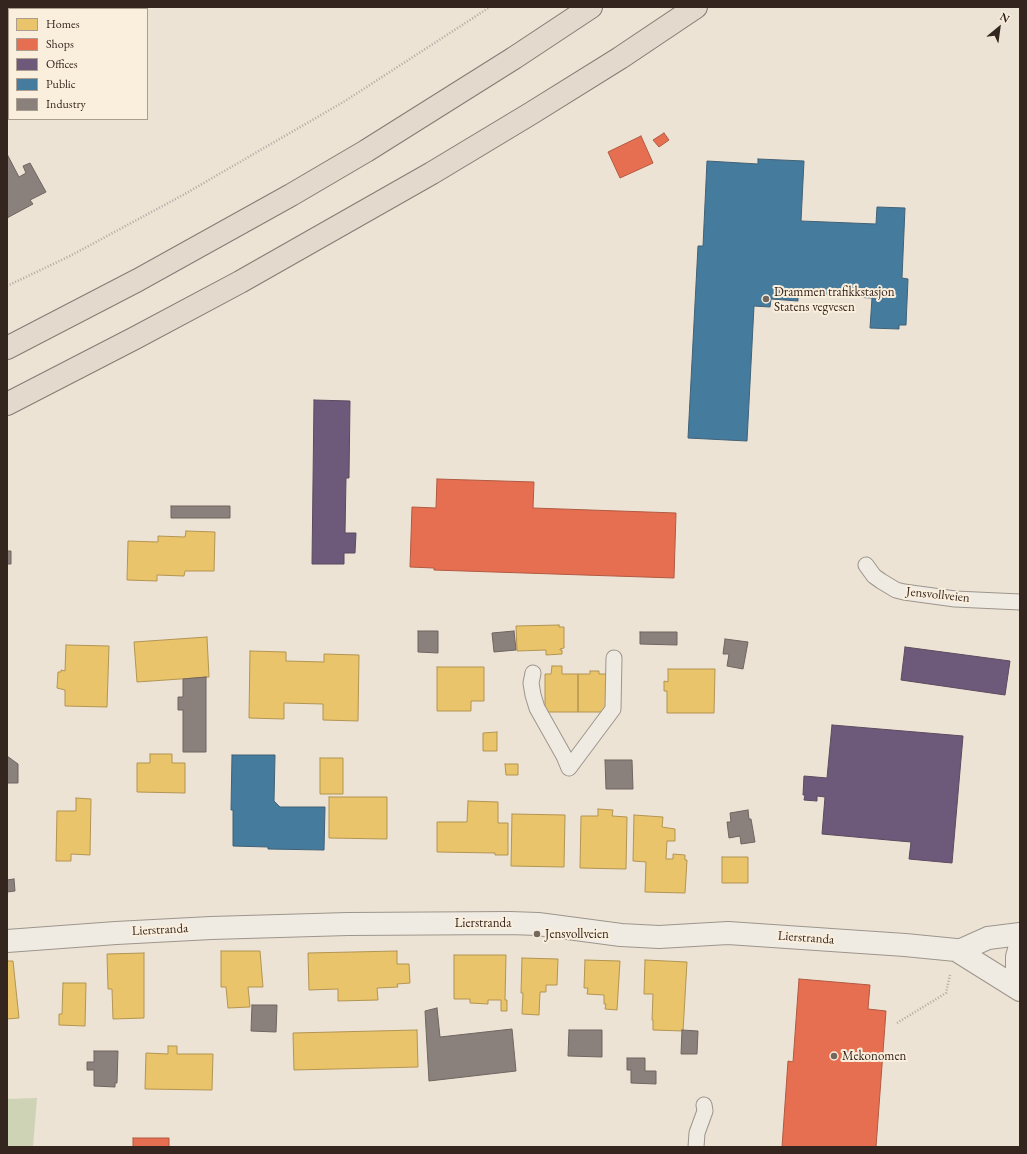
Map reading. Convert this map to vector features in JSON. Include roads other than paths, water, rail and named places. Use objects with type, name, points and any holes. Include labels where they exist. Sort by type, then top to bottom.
[{"type":"highway","points":[[7,348],[138,280],[338,167],[507,62],[591,7]]},
{"type":"highway","points":[[7,404],[233,286],[425,177],[607,66],[696,7]]},
{"type":"street","name":"Lierstranda","points":[[7,941],[116,932],[348,924],[510,923],[544,925],[621,935],[659,937],[728,933],[905,944],[955,960],[1020,990]]},
{"type":"street","points":[[955,960],[988,938],[1020,934]]},
{"type":"street","points":[[1020,946],[1017,957],[1017,971],[1020,982]]},
{"type":"lane","name":"Jensvollveien","points":[[866,565],[874,576],[881,581],[896,590],[904,592],[954,599],[1020,602]]},
{"type":"lane","points":[[533,673],[531,683],[533,695],[538,708],[569,768],[613,709],[612,674],[614,658]]},
{"type":"lane","points":[[696,1147],[697,1133],[705,1111],[704,1105]]},
{"type":"place","name":"Drammen trafikkstasjon Statens vegvesen","points":[[766,299]]},
{"type":"place","name":"Jensvollveien","points":[[537,934]]},
{"type":"place","name":"Mekonomen","points":[[834,1056]]}]
